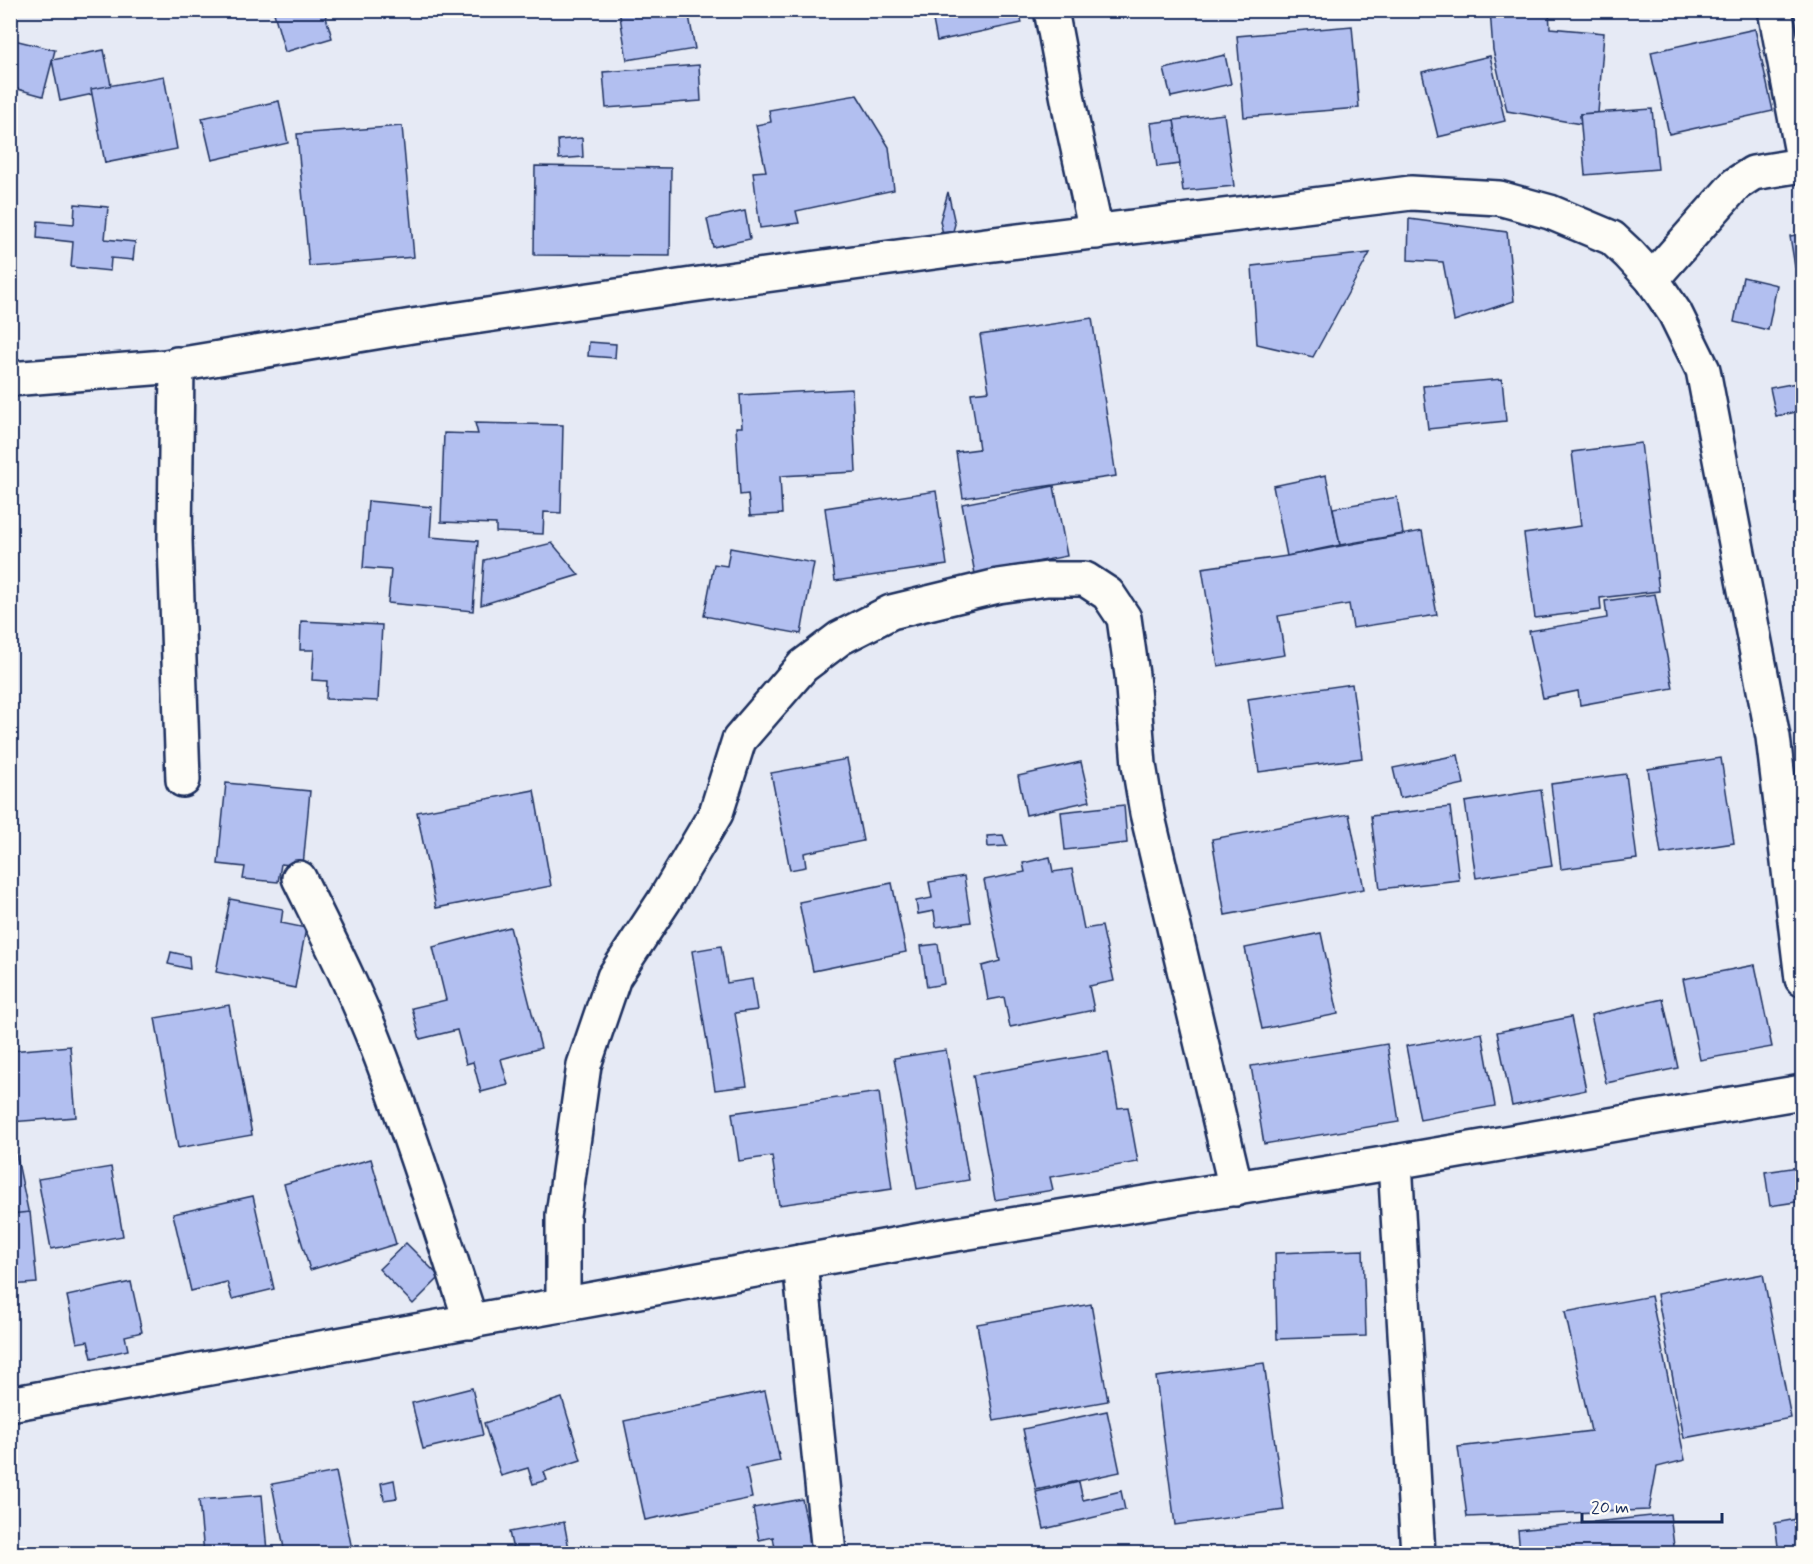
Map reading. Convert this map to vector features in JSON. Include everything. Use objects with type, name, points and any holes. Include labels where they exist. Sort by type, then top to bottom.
[{"type":"street","points":[[1051,10],[1096,232]]},
{"type":"street","points":[[1775,10],[1803,153]]},
{"type":"street","points":[[1652,279],[1736,184],[1753,173],[1803,165]]},
{"type":"street","points":[[10,379],[177,364],[692,285],[974,246],[1411,193],[1499,198],[1550,212],[1612,238],[1629,254],[1652,279],[1675,313],[1702,370],[1773,737],[1803,980]]},
{"type":"street","points":[[177,364],[175,541],[183,780]]},
{"type":"street","points":[[563,1305],[563,1215],[584,1065],[614,977],[664,901],[716,813],[739,740],[803,666],[840,638],[891,612],[998,586],[1047,579],[1085,579],[1108,594],[1124,618],[1132,675],[1139,765],[1147,813],[1236,1188]]},
{"type":"street","points":[[299,878],[332,944],[381,1056],[471,1322]]},
{"type":"street","points":[[10,1404],[944,1236],[1803,1092]]},
{"type":"street","points":[[1395,1162],[1418,1554]]},
{"type":"street","points":[[800,1262],[829,1554]]},
{"type":"building","points":[[282,10],[324,10],[332,38],[285,52],[274,13]]},
{"type":"building","points":[[619,10],[688,10],[695,49],[627,60]]},
{"type":"building","points":[[931,10],[1019,10],[1022,23],[937,41]]},
{"type":"building","points":[[1490,10],[1549,10],[1550,28],[1604,33],[1598,113],[1580,114],[1581,124],[1507,111],[1493,50]]},
{"type":"building","points":[[1352,26],[1359,108],[1244,117],[1237,36]]},
{"type":"building","points":[[1755,29],[1773,111],[1669,134],[1651,52]]},
{"type":"building","points":[[10,39],[55,50],[43,96],[10,87]]},
{"type":"building","points":[[104,50],[112,90],[60,101],[52,60]]},
{"type":"building","points":[[1225,55],[1231,84],[1171,97],[1164,69]]},
{"type":"building","points":[[1490,56],[1505,121],[1438,137],[1422,72]]},
{"type":"building","points":[[699,65],[701,101],[606,108],[603,72]]},
{"type":"building","points":[[164,76],[177,149],[105,163],[91,89]]},
{"type":"building","points":[[857,95],[889,147],[894,190],[796,211],[799,223],[760,228],[753,172],[766,171],[756,125],[771,122],[769,110]]},
{"type":"building","points":[[279,101],[288,143],[212,160],[202,118]]},
{"type":"building","points":[[1652,109],[1658,169],[1585,175],[1580,114]]},
{"type":"building","points":[[1224,114],[1234,186],[1183,191],[1174,120]]},
{"type":"building","points":[[1174,120],[1180,164],[1157,167],[1151,123]]},
{"type":"building","points":[[402,126],[414,257],[309,266],[297,134]]},
{"type":"building","points":[[582,138],[583,157],[559,159],[558,140]]},
{"type":"building","points":[[535,166],[671,168],[670,256],[534,255]]},
{"type":"building","points":[[948,192],[955,224],[947,252],[940,221]]},
{"type":"building","points":[[75,204],[108,207],[105,239],[135,242],[133,260],[111,258],[110,271],[71,267],[73,242],[37,238],[38,221],[74,224]]},
{"type":"building","points":[[745,211],[750,239],[713,247],[707,219]]},
{"type":"building","points":[[1409,219],[1507,232],[1514,301],[1454,321],[1443,262],[1408,260]]},
{"type":"building","points":[[1802,234],[1802,266],[1795,267],[1790,236]]},
{"type":"building","points":[[1370,253],[1313,357],[1257,344],[1252,266]]},
{"type":"building","points":[[1743,277],[1777,285],[1768,330],[1734,322]]},
{"type":"building","points":[[1092,318],[1116,476],[963,498],[956,452],[979,449],[971,393],[989,391],[980,335]]},
{"type":"building","points":[[589,342],[616,344],[615,358],[588,356]]},
{"type":"building","points":[[1502,379],[1506,421],[1428,429],[1423,386]]},
{"type":"building","points":[[1802,382],[1802,411],[1776,416],[1770,388]]},
{"type":"building","points":[[852,389],[856,472],[780,476],[782,514],[750,516],[748,494],[740,495],[736,427],[742,427],[740,395]]},
{"type":"building","points":[[475,423],[563,425],[561,513],[544,512],[543,534],[496,532],[496,524],[441,522],[444,433],[478,434]]},
{"type":"building","points":[[1641,443],[1659,591],[1600,598],[1601,610],[1535,618],[1524,534],[1581,526],[1572,452]]},
{"type":"building","points":[[1326,475],[1340,545],[1287,556],[1273,486]]},
{"type":"building","points":[[1054,486],[1067,556],[975,574],[962,504]]},
{"type":"building","points":[[936,491],[947,565],[835,581],[825,508]]},
{"type":"building","points":[[1397,497],[1403,534],[1340,545],[1333,508]]},
{"type":"building","points":[[368,501],[432,507],[430,537],[478,541],[473,611],[388,603],[391,570],[363,568]]},
{"type":"building","points":[[1422,531],[1437,615],[1353,628],[1349,604],[1278,616],[1285,655],[1218,666],[1202,568],[1287,556]]},
{"type":"building","points":[[552,543],[579,575],[481,605],[484,560]]},
{"type":"building","points":[[730,548],[814,563],[801,634],[704,616],[714,564],[727,566]]},
{"type":"building","points":[[1655,594],[1673,688],[1580,705],[1578,691],[1543,698],[1529,631],[1607,618],[1605,601]]},
{"type":"building","points":[[301,621],[382,625],[378,701],[326,699],[327,681],[312,680],[314,650],[300,650]]},
{"type":"building","points":[[1352,684],[1362,758],[1259,772],[1248,699]]},
{"type":"building","points":[[1458,755],[1464,784],[1400,798],[1393,768]]},
{"type":"building","points":[[1721,758],[1734,843],[1661,854],[1648,769]]},
{"type":"building","points":[[847,759],[863,841],[804,853],[806,867],[790,870],[771,773]]},
{"type":"building","points":[[1081,762],[1090,801],[1026,815],[1018,776]]},
{"type":"building","points":[[1626,774],[1637,859],[1561,869],[1551,784]]},
{"type":"building","points":[[226,783],[310,791],[303,866],[281,864],[278,882],[243,879],[245,867],[218,864]]},
{"type":"building","points":[[534,790],[551,886],[436,908],[417,812]]},
{"type":"building","points":[[1541,790],[1552,866],[1476,878],[1465,802]]},
{"type":"building","points":[[1124,805],[1127,843],[1065,850],[1061,812]]},
{"type":"building","points":[[1450,807],[1459,880],[1380,889],[1371,816]]},
{"type":"building","points":[[1349,814],[1364,889],[1225,915],[1212,839]]},
{"type":"building","points":[[1003,835],[1007,846],[988,847],[987,836]]},
{"type":"building","points":[[1050,857],[1053,872],[1072,869],[1084,929],[1102,926],[1114,981],[1089,986],[1094,1010],[1010,1027],[1004,997],[988,1000],[982,966],[1000,961],[984,880],[1025,872],[1023,863]]},
{"type":"building","points":[[964,876],[971,922],[936,927],[934,911],[918,914],[916,901],[932,898],[929,882]]},
{"type":"building","points":[[892,883],[906,952],[813,971],[799,902]]},
{"type":"building","points":[[230,899],[283,909],[281,923],[306,928],[295,988],[216,972]]},
{"type":"building","points":[[510,927],[541,1048],[501,1059],[508,1085],[481,1092],[473,1062],[466,1064],[457,1030],[420,1039],[412,1008],[446,1000],[433,947]]},
{"type":"building","points":[[1321,933],[1338,1014],[1262,1029],[1245,948]]},
{"type":"building","points":[[938,944],[944,984],[927,987],[921,946]]},
{"type":"building","points":[[721,946],[727,983],[752,979],[757,1010],[735,1013],[747,1086],[715,1090],[692,951]]},
{"type":"building","points":[[171,952],[189,956],[190,969],[168,964]]},
{"type":"building","points":[[1755,965],[1772,1047],[1700,1060],[1683,979]]},
{"type":"building","points":[[1663,999],[1678,1068],[1606,1083],[1591,1015]]},
{"type":"building","points":[[229,1005],[252,1135],[178,1148],[155,1018]]},
{"type":"building","points":[[1571,1017],[1586,1090],[1512,1106],[1497,1032]]},
{"type":"building","points":[[1482,1033],[1495,1106],[1420,1120],[1406,1046]]},
{"type":"building","points":[[1387,1044],[1399,1122],[1264,1144],[1251,1066]]},
{"type":"building","points":[[70,1046],[76,1117],[10,1122],[10,1051]]},
{"type":"building","points":[[946,1050],[969,1180],[917,1189],[894,1058]]},
{"type":"building","points":[[1108,1052],[1118,1108],[1128,1107],[1138,1162],[1050,1177],[1053,1190],[995,1200],[973,1075]]},
{"type":"building","points":[[879,1092],[892,1189],[779,1205],[772,1156],[739,1161],[732,1113]]},
{"type":"building","points":[[10,1143],[14,1143],[29,1215],[10,1219]]},
{"type":"building","points":[[371,1159],[396,1244],[310,1270],[284,1184]]},
{"type":"building","points":[[111,1167],[123,1236],[51,1249],[38,1179]]},
{"type":"building","points":[[1798,1167],[1802,1201],[1770,1206],[1765,1172]]},
{"type":"building","points":[[253,1196],[274,1289],[232,1299],[227,1282],[191,1291],[173,1214]]},
{"type":"building","points":[[30,1212],[37,1283],[10,1285],[10,1214]]},
{"type":"building","points":[[406,1243],[440,1277],[413,1304],[379,1269]]},
{"type":"building","points":[[1363,1250],[1366,1336],[1277,1339],[1275,1253]]},
{"type":"building","points":[[1763,1274],[1791,1418],[1684,1438],[1657,1294]]},
{"type":"building","points":[[131,1282],[142,1332],[125,1336],[128,1350],[92,1358],[88,1341],[77,1343],[67,1296]]},
{"type":"building","points":[[1651,1296],[1685,1460],[1657,1467],[1649,1510],[1467,1517],[1458,1447],[1591,1431],[1565,1312]]},
{"type":"building","points":[[1091,1304],[1108,1401],[994,1421],[977,1324]]},
{"type":"building","points":[[1264,1363],[1284,1510],[1175,1525],[1156,1377]]},
{"type":"building","points":[[472,1388],[483,1435],[423,1449],[412,1403]]},
{"type":"building","points":[[765,1391],[780,1461],[746,1468],[752,1498],[645,1520],[624,1421]]},
{"type":"building","points":[[562,1398],[581,1460],[544,1472],[547,1480],[533,1484],[528,1468],[501,1476],[484,1423]]},
{"type":"building","points":[[1107,1411],[1120,1472],[1036,1490],[1023,1429]]},
{"type":"building","points":[[336,1472],[353,1554],[285,1554],[272,1484]]},
{"type":"building","points":[[394,1480],[397,1498],[384,1500],[381,1483]]},
{"type":"building","points":[[1079,1482],[1083,1500],[1121,1491],[1125,1510],[1044,1529],[1036,1492]]},
{"type":"building","points":[[262,1495],[267,1551],[245,1554],[204,1554],[199,1500]]},
{"type":"building","points":[[802,1499],[813,1554],[776,1554],[773,1537],[759,1540],[753,1508]]},
{"type":"building","points":[[1670,1514],[1675,1554],[1520,1554],[1518,1530]]},
{"type":"building","points":[[1802,1518],[1802,1554],[1779,1554],[1775,1523]]},
{"type":"building","points":[[564,1522],[570,1554],[514,1554],[509,1532]]},
{"type":"building","points":[[10,1549],[52,1554],[10,1554]]}]
